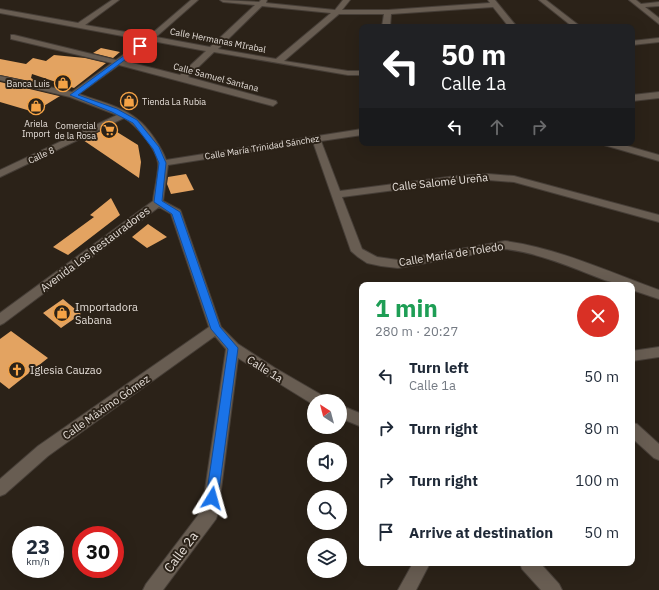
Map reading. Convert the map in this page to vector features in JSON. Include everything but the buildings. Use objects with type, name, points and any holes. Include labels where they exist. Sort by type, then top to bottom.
[{"type":"street","points":[[80,25],[116,0]]},
{"type":"street","points":[[73,95],[151,38],[195,0]]},
{"type":"street","points":[[223,0],[263,2],[337,12],[388,12],[493,3],[510,24]]},
{"type":"street","points":[[278,62],[337,12],[347,0]]},
{"type":"street","points":[[542,0],[573,24]]},
{"type":"street","points":[[632,0],[659,22]]},
{"type":"street","points":[[182,78],[263,2]]},
{"type":"street","points":[[640,6],[659,4]]},
{"type":"street","name":"Calle Hermanas MIrabal","points":[[0,10],[278,62],[348,73],[359,72]]},
{"type":"street","points":[[386,24],[388,12]]},
{"type":"street","name":"Calle Samuel Santana","points":[[14,37],[182,78],[273,103]]},
{"type":"street","points":[[635,43],[657,42]]},
{"type":"street","points":[[0,78],[73,95],[124,115],[135,121],[148,136],[163,163]]},
{"type":"street","points":[[635,98],[659,95]]},
{"type":"street","name":"Calle 8","points":[[0,174],[124,115]]},
{"type":"street","name":"Calle María Trinidad Sánchez","points":[[163,163],[359,132]]},
{"type":"street","name":"Calle María de Toledo","points":[[316,139],[357,251],[365,258],[380,262],[398,264],[505,245],[520,247],[558,258],[624,282]]},
{"type":"street","points":[[617,146],[659,158]]},
{"type":"street","name":"Avenida Los Restauradores","points":[[0,320],[158,202],[163,163]]},
{"type":"street","name":"Calle Salomé Ureña","points":[[336,195],[456,179],[488,177],[514,179],[659,219]]},
{"type":"street","name":"Calle 1a","points":[[158,202],[176,212],[216,329],[234,348],[270,372],[308,394]]},
{"type":"street","name":"Calle María de Toledo","points":[[635,286],[659,295]]},
{"type":"street","name":"Calle Máximo Gómez","points":[[0,489],[43,451],[216,329]]},
{"type":"street","name":"Calle 2a","points":[[152,590],[168,571],[210,513],[234,348]]},
{"type":"street","points":[[635,356],[659,352]]},
{"type":"street","points":[[347,414],[359,420]]},
{"type":"street","points":[[635,432],[659,453]]},
{"type":"street","points":[[406,590],[420,566]]},
{"type":"street","points":[[531,566],[553,590]]},
{"type":"place","name":"Banca Luis","points":[[63,83]]},
{"type":"place","name":"Tienda La Rubia","points":[[129,101]]},
{"type":"place","name":"Ariela Import","points":[[36,106]]},
{"type":"place","name":"Comercial de la Rosa","points":[[109,130]]},
{"type":"place","name":"Importadora Sabana","points":[[62,313]]},
{"type":"place","name":"Iglesia Cauzao","points":[[17,370]]},
{"type":"route","points":[[140,46],[73,95],[115,110],[135,121],[156,148],[163,163],[158,202],[176,212],[216,329],[234,348],[212,498]]}]
